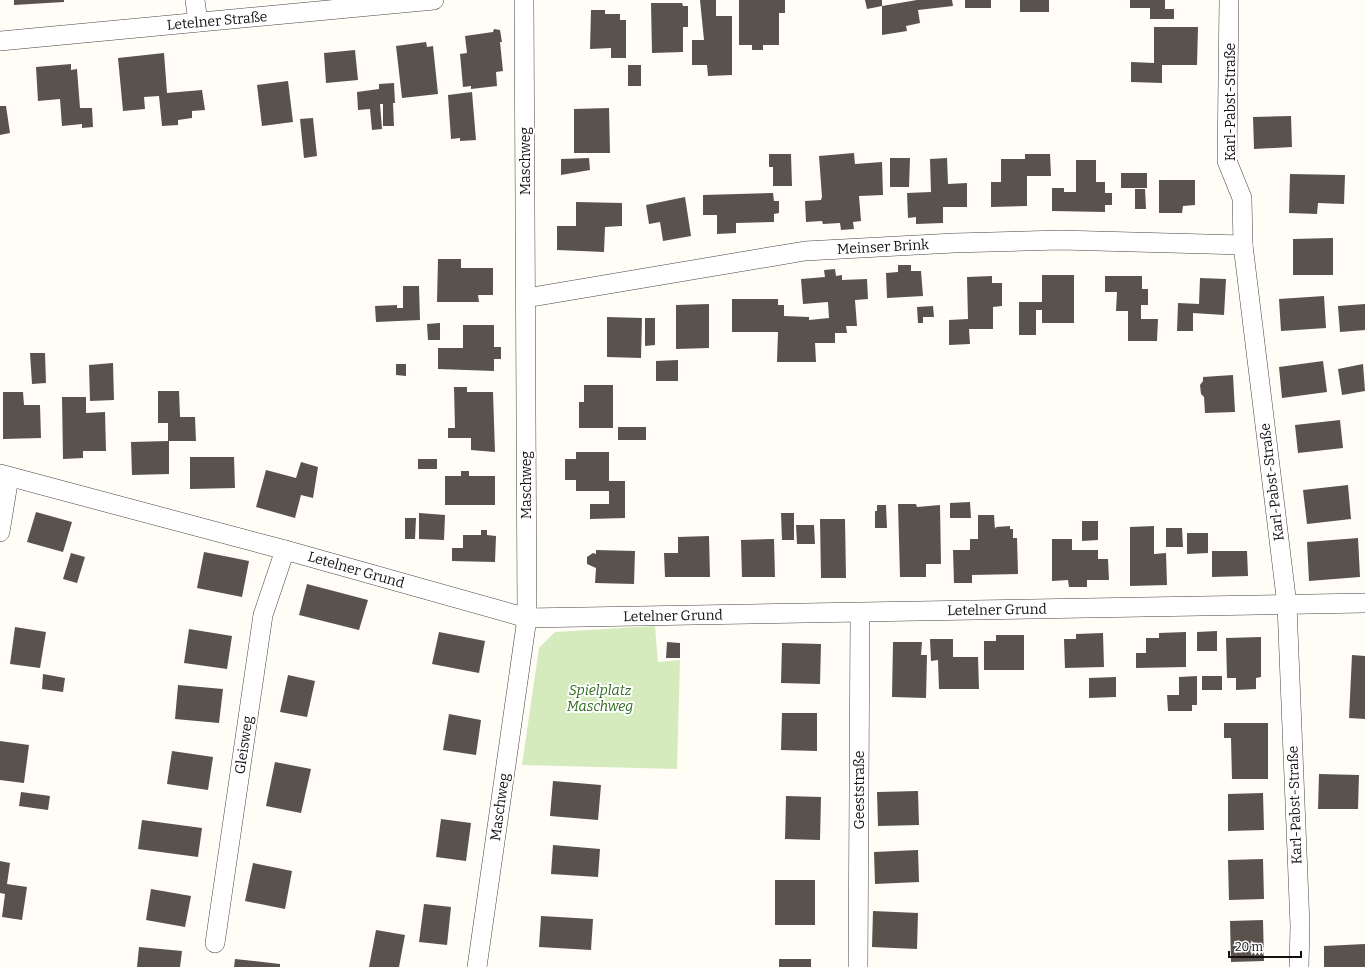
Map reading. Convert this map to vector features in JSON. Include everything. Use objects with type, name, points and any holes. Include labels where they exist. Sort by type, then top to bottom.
[{"type":"street","points":[[195,0],[198,22]]},
{"type":"street","name":"Letelner Straße","points":[[0,41],[198,22],[331,5],[434,0]]},
{"type":"street","name":"Maschweg","points":[[477,967],[527,618],[524,0]]},
{"type":"street","name":"Karl-Pabst-Straße","points":[[1230,0],[1227,161],[1242,198],[1243,245],[1287,605],[1300,926],[1299,967]]},
{"type":"street","name":"Meinser Brink","points":[[526,298],[805,251],[954,243],[1060,240],[1243,245]]},
{"type":"street","points":[[0,532],[4,475]]},
{"type":"street","name":"Letelner Grund","points":[[4,475],[285,550],[527,618],[1365,603]]},
{"type":"street","name":"Gleisweg","points":[[215,943],[263,616],[285,550]]},
{"type":"street","name":"Geeststraße","points":[[858,967],[860,612]]},
{"type":"green space","name":"Spielplatz Maschweg","points":[[655,626],[658,662],[680,660],[677,769],[522,765],[539,648],[555,632]]},
{"type":"building","points":[[14,0],[64,0],[64,2],[14,5]]},
{"type":"building","points":[[700,0],[716,0],[716,16],[732,16],[732,75],[708,76],[707,65],[692,65],[692,40],[704,40]]},
{"type":"building","points":[[739,0],[785,0],[785,13],[779,13],[779,45],[763,45],[763,50],[752,50],[752,45],[739,45]]},
{"type":"building","points":[[865,0],[882,0],[882,6],[867,9]]},
{"type":"building","points":[[917,0],[952,0],[953,6],[918,10],[920,23],[906,26],[907,31],[882,35],[882,6]]},
{"type":"building","points":[[965,0],[991,0],[991,8],[965,8]]},
{"type":"building","points":[[1020,0],[1049,0],[1049,12],[1020,12]]},
{"type":"building","points":[[1130,0],[1165,0],[1165,9],[1174,9],[1174,19],[1150,19],[1150,8],[1130,8]]},
{"type":"building","points":[[651,3],[682,3],[683,6],[688,6],[688,27],[683,27],[683,52],[652,53]]},
{"type":"building","points":[[591,10],[605,10],[605,14],[620,14],[620,20],[626,20],[626,58],[611,58],[611,48],[590,49]]},
{"type":"building","points":[[1154,27],[1198,27],[1197,65],[1162,65],[1162,83],[1131,82],[1131,62],[1154,63]]},
{"type":"building","points":[[494,29],[500,30],[502,42],[500,42],[503,71],[496,72],[497,86],[471,89],[471,86],[463,87],[460,54],[467,53],[465,36],[493,32]]},
{"type":"building","points":[[426,42],[427,47],[433,46],[438,94],[402,98],[396,46]]},
{"type":"building","points":[[355,50],[358,80],[326,83],[324,53]]},
{"type":"building","points":[[164,53],[167,93],[202,90],[205,110],[192,111],[192,118],[178,120],[178,125],[162,126],[159,96],[144,97],[145,109],[123,111],[118,58]]},
{"type":"building","points":[[71,64],[71,70],[77,69],[80,108],[92,108],[93,127],[82,128],[82,124],[62,126],[60,99],[38,101],[36,67]]},
{"type":"building","points":[[628,65],[641,65],[641,86],[628,86]]},
{"type":"building","points":[[288,81],[293,122],[262,126],[257,85]]},
{"type":"building","points":[[394,83],[394,126],[383,126],[383,104],[380,104],[382,129],[372,130],[370,109],[358,110],[357,92],[379,89],[379,84]]},
{"type":"building","points":[[472,92],[476,140],[460,141],[460,138],[451,139],[448,95]]},
{"type":"building","points":[[0,106],[6,106],[10,133],[0,135]]},
{"type":"building","points":[[609,108],[610,153],[574,153],[574,109]]},
{"type":"building","points":[[1291,116],[1292,147],[1254,149],[1253,117]]},
{"type":"building","points":[[313,118],[317,156],[304,158],[300,119]]},
{"type":"building","points":[[854,153],[855,164],[882,162],[883,195],[859,196],[861,221],[853,222],[854,229],[841,230],[840,223],[823,224],[822,221],[806,222],[805,201],[821,200],[822,197],[819,156]]},
{"type":"building","points":[[769,154],[791,154],[792,186],[773,186],[773,167],[769,167]]},
{"type":"building","points":[[1025,154],[1050,154],[1051,176],[1027,176],[1027,206],[991,207],[991,182],[1001,182],[1001,159],[1025,159]]},
{"type":"building","points":[[589,158],[590,170],[561,175],[561,159]]},
{"type":"building","points":[[890,158],[910,158],[909,187],[890,187]]},
{"type":"building","points":[[947,158],[948,184],[967,183],[967,207],[943,207],[943,223],[916,224],[916,217],[908,218],[907,193],[931,192],[930,159]]},
{"type":"building","points":[[1076,160],[1096,160],[1096,182],[1105,182],[1105,193],[1112,193],[1112,205],[1105,205],[1105,212],[1052,211],[1052,188],[1064,188],[1064,192],[1076,192]]},
{"type":"building","points":[[1121,173],[1147,173],[1147,188],[1121,188]]},
{"type":"building","points":[[1290,174],[1345,175],[1344,204],[1318,203],[1317,214],[1289,213]]},
{"type":"building","points":[[1159,180],[1195,180],[1195,205],[1183,206],[1182,213],[1159,213]]},
{"type":"building","points":[[1135,189],[1145,189],[1146,209],[1135,209]]},
{"type":"building","points":[[773,193],[774,201],[779,201],[779,213],[774,214],[774,222],[736,223],[736,233],[717,234],[717,215],[703,215],[703,195]]},
{"type":"building","points":[[685,197],[691,236],[663,241],[660,222],[649,224],[646,205]]},
{"type":"building","points":[[576,202],[622,203],[622,226],[605,227],[604,252],[557,250],[557,226],[576,226]]},
{"type":"building","points":[[1333,238],[1333,275],[1293,275],[1293,239]]},
{"type":"building","points":[[438,259],[461,259],[461,268],[493,268],[493,295],[478,295],[479,302],[437,302]]},
{"type":"building","points":[[898,265],[911,265],[911,271],[921,271],[923,296],[887,298],[886,273],[898,272]]},
{"type":"building","points":[[835,269],[836,276],[842,275],[842,280],[867,279],[868,299],[855,300],[857,326],[846,326],[847,333],[835,333],[835,343],[815,343],[816,362],[777,362],[778,332],[732,332],[732,299],[778,299],[778,305],[784,305],[784,316],[809,317],[809,320],[829,318],[828,302],[803,304],[801,279],[825,277],[824,270]]},
{"type":"building","points":[[1042,275],[1074,275],[1074,323],[1042,323],[1042,310],[1036,310],[1036,335],[1019,335],[1019,302],[1042,302]]},
{"type":"building","points":[[992,276],[992,283],[1002,283],[1002,306],[993,307],[993,329],[969,329],[970,344],[949,345],[949,320],[968,319],[967,277]]},
{"type":"building","points":[[1105,276],[1142,276],[1142,289],[1148,289],[1148,305],[1141,305],[1141,319],[1158,319],[1157,341],[1128,341],[1128,311],[1116,311],[1117,292],[1105,292]]},
{"type":"building","points":[[1200,278],[1226,279],[1224,315],[1193,313],[1193,331],[1177,331],[1178,303],[1199,304]]},
{"type":"building","points":[[403,286],[419,286],[420,320],[376,322],[375,306],[397,305],[397,308],[403,308]]},
{"type":"building","points":[[1324,296],[1326,328],[1281,331],[1279,299]]},
{"type":"building","points":[[709,304],[709,348],[676,349],[676,305]]},
{"type":"building","points":[[1365,304],[1365,330],[1340,332],[1338,306]]},
{"type":"building","points":[[933,306],[934,317],[923,317],[923,323],[918,323],[917,307]]},
{"type":"building","points":[[607,317],[642,318],[641,358],[607,357]]},
{"type":"building","points":[[645,318],[655,318],[655,345],[645,346]]},
{"type":"building","points":[[440,323],[440,340],[428,340],[427,324]]},
{"type":"building","points":[[463,325],[494,325],[494,347],[501,347],[501,359],[494,359],[494,371],[438,369],[438,348],[463,348]]},
{"type":"building","points":[[30,353],[45,353],[46,383],[32,384]]},
{"type":"building","points":[[678,360],[678,381],[656,381],[656,361]]},
{"type":"building","points":[[1323,361],[1327,392],[1282,398],[1279,367]]},
{"type":"building","points":[[113,363],[114,400],[90,401],[89,365]]},
{"type":"building","points":[[396,364],[406,364],[406,376],[396,375]]},
{"type":"building","points":[[1363,364],[1365,391],[1342,395],[1338,369]]},
{"type":"building","points":[[1233,375],[1235,412],[1205,413],[1204,397],[1201,394],[1200,385],[1203,381],[1203,377]]},
{"type":"building","points":[[584,385],[613,385],[613,428],[579,428],[579,402],[584,402]]},
{"type":"building","points":[[454,387],[467,387],[467,392],[493,392],[495,452],[471,450],[471,438],[448,438],[448,428],[455,428]]},
{"type":"building","points":[[158,391],[179,391],[180,417],[195,417],[196,441],[169,441],[169,474],[132,475],[131,442],[168,441],[168,423],[158,423]]},
{"type":"building","points":[[3,392],[23,392],[24,405],[40,405],[41,438],[3,439]]},
{"type":"building","points":[[62,397],[86,397],[86,413],[105,412],[106,451],[83,451],[83,458],[63,459]]},
{"type":"building","points":[[1340,420],[1343,448],[1298,453],[1295,425]]},
{"type":"building","points":[[618,427],[646,427],[646,440],[618,440]]},
{"type":"building","points":[[576,452],[609,452],[609,481],[625,481],[625,518],[590,519],[590,504],[609,504],[609,491],[576,491],[576,480],[565,480],[565,459],[576,459]]},
{"type":"building","points":[[190,457],[234,457],[235,488],[190,489]]},
{"type":"building","points":[[418,459],[437,459],[437,469],[418,469]]},
{"type":"building","points":[[301,462],[318,467],[313,498],[301,495],[295,518],[256,507],[266,470],[296,478]]},
{"type":"building","points":[[461,471],[469,471],[469,476],[495,476],[495,505],[445,505],[445,476],[461,476]]},
{"type":"building","points":[[1348,485],[1351,519],[1307,524],[1303,490]]},
{"type":"building","points":[[970,502],[971,518],[950,518],[950,503]]},
{"type":"building","points":[[898,504],[916,504],[917,507],[940,505],[941,564],[926,564],[926,577],[900,577]]},
{"type":"building","points":[[877,505],[886,505],[887,528],[875,528],[875,511],[877,511]]},
{"type":"building","points":[[36,512],[72,522],[63,552],[27,542]]},
{"type":"building","points":[[419,513],[445,515],[444,540],[419,539]]},
{"type":"building","points":[[781,513],[794,513],[794,540],[782,540]]},
{"type":"building","points":[[978,515],[994,515],[995,529],[996,527],[1010,526],[1010,529],[1013,529],[1013,538],[1017,538],[1018,574],[972,575],[972,583],[954,583],[953,550],[970,550],[970,539],[978,539]]},
{"type":"building","points":[[405,518],[416,518],[415,539],[405,539]]},
{"type":"building","points":[[820,519],[845,519],[846,578],[821,578]]},
{"type":"building","points":[[1082,521],[1098,521],[1098,540],[1082,541]]},
{"type":"building","points":[[796,525],[814,525],[815,544],[797,544]]},
{"type":"building","points":[[1154,526],[1154,554],[1166,553],[1167,585],[1130,586],[1130,527]]},
{"type":"building","points":[[1166,528],[1182,528],[1183,547],[1166,547]]},
{"type":"building","points":[[481,530],[487,530],[487,535],[496,536],[495,562],[452,561],[452,548],[463,548],[463,535],[481,535]]},
{"type":"building","points":[[1187,533],[1208,533],[1208,553],[1187,554]]},
{"type":"building","points":[[709,536],[710,577],[665,577],[664,553],[678,553],[678,537]]},
{"type":"building","points":[[1358,538],[1360,577],[1309,581],[1307,542]]},
{"type":"building","points":[[774,539],[775,577],[742,577],[741,540]]},
{"type":"building","points":[[1052,539],[1072,539],[1072,550],[1098,550],[1098,559],[1108,559],[1109,580],[1087,580],[1087,587],[1069,587],[1068,580],[1052,581]]},
{"type":"building","points":[[596,550],[635,551],[634,584],[595,583],[596,568],[587,564],[587,557],[593,553],[596,554]]},
{"type":"building","points":[[1212,551],[1247,551],[1248,576],[1212,577]]},
{"type":"building","points":[[204,552],[249,561],[242,597],[197,588]]},
{"type":"building","points":[[71,553],[85,557],[77,583],[63,579]]},
{"type":"building","points":[[307,584],[368,600],[359,630],[299,615]]},
{"type":"building","points":[[15,627],[46,632],[40,668],[10,664]]},
{"type":"building","points":[[189,629],[232,636],[227,669],[184,663]]},
{"type":"building","points":[[1217,631],[1217,651],[1197,651],[1197,632]]},
{"type":"building","points":[[439,632],[485,641],[479,673],[432,664]]},
{"type":"building","points":[[1186,632],[1186,667],[1136,668],[1136,653],[1146,653],[1146,638],[1159,638],[1159,633]]},
{"type":"building","points":[[1103,633],[1104,667],[1065,668],[1064,639],[1076,639],[1076,634]]},
{"type":"building","points":[[996,635],[1024,635],[1024,670],[984,670],[984,641],[996,641]]},
{"type":"building","points":[[1261,637],[1261,677],[1256,678],[1256,689],[1236,690],[1236,678],[1227,678],[1226,638]]},
{"type":"building","points":[[930,639],[953,639],[953,657],[978,657],[979,689],[939,689],[938,660],[931,661]]},
{"type":"building","points":[[667,642],[680,643],[680,658],[666,658]]},
{"type":"building","points":[[893,642],[922,642],[921,655],[927,655],[926,698],[892,697]]},
{"type":"building","points":[[782,643],[821,644],[820,684],[781,683]]},
{"type":"building","points":[[1352,655],[1365,656],[1365,719],[1349,718]]},
{"type":"building","points":[[43,674],[65,678],[63,692],[42,689]]},
{"type":"building","points":[[288,675],[315,681],[307,717],[280,712]]},
{"type":"building","points":[[1197,676],[1197,705],[1192,705],[1192,711],[1168,711],[1167,695],[1179,695],[1179,677]]},
{"type":"building","points":[[1202,676],[1222,676],[1222,690],[1202,690]]},
{"type":"building","points":[[1116,677],[1116,697],[1089,698],[1089,678]]},
{"type":"building","points":[[178,685],[223,689],[219,723],[175,719]]},
{"type":"building","points":[[782,713],[817,713],[817,751],[781,750]]},
{"type":"building","points":[[449,714],[481,720],[476,755],[443,750]]},
{"type":"building","points":[[1224,723],[1268,723],[1268,779],[1232,779],[1231,738],[1224,738]]},
{"type":"building","points":[[0,741],[29,745],[24,783],[0,780]]},
{"type":"building","points":[[172,751],[213,757],[208,790],[167,784]]},
{"type":"building","points":[[275,762],[311,769],[301,813],[266,806]]},
{"type":"building","points":[[1319,774],[1359,775],[1358,809],[1318,809]]},
{"type":"building","points":[[553,781],[601,785],[598,820],[550,816]]},
{"type":"building","points":[[918,791],[919,825],[878,826],[877,792]]},
{"type":"building","points":[[21,792],[50,796],[48,810],[19,806]]},
{"type":"building","points":[[1263,793],[1264,830],[1228,831],[1228,794]]},
{"type":"building","points":[[786,796],[821,797],[820,840],[785,839]]},
{"type":"building","points":[[441,819],[471,823],[466,861],[436,857]]},
{"type":"building","points":[[142,820],[202,828],[198,857],[138,849]]},
{"type":"building","points":[[553,845],[600,849],[598,877],[551,874]]},
{"type":"building","points":[[918,850],[919,882],[875,884],[874,852]]},
{"type":"building","points":[[1263,859],[1264,899],[1229,900],[1228,860]]},
{"type":"building","points":[[0,861],[10,863],[7,884],[27,887],[22,920],[2,917],[5,894],[0,893]]},
{"type":"building","points":[[253,863],[292,871],[285,909],[245,901]]},
{"type":"building","points":[[775,880],[815,880],[815,925],[775,925]]},
{"type":"building","points":[[151,889],[191,896],[185,927],[146,920]]},
{"type":"building","points":[[424,904],[451,907],[447,945],[419,942]]},
{"type":"building","points":[[873,911],[918,913],[917,949],[872,947]]},
{"type":"building","points":[[541,916],[593,919],[591,950],[539,947]]},
{"type":"building","points":[[1263,920],[1264,961],[1231,962],[1230,921]]},
{"type":"building","points":[[376,930],[405,935],[399,967],[369,967]]},
{"type":"building","points":[[1365,944],[1365,967],[1324,967],[1324,946]]},
{"type":"building","points":[[139,947],[182,951],[180,967],[137,967]]},
{"type":"building","points":[[235,959],[280,964],[280,967],[234,967]]},
{"type":"building","points":[[779,959],[811,959],[811,967],[779,967]]}]
